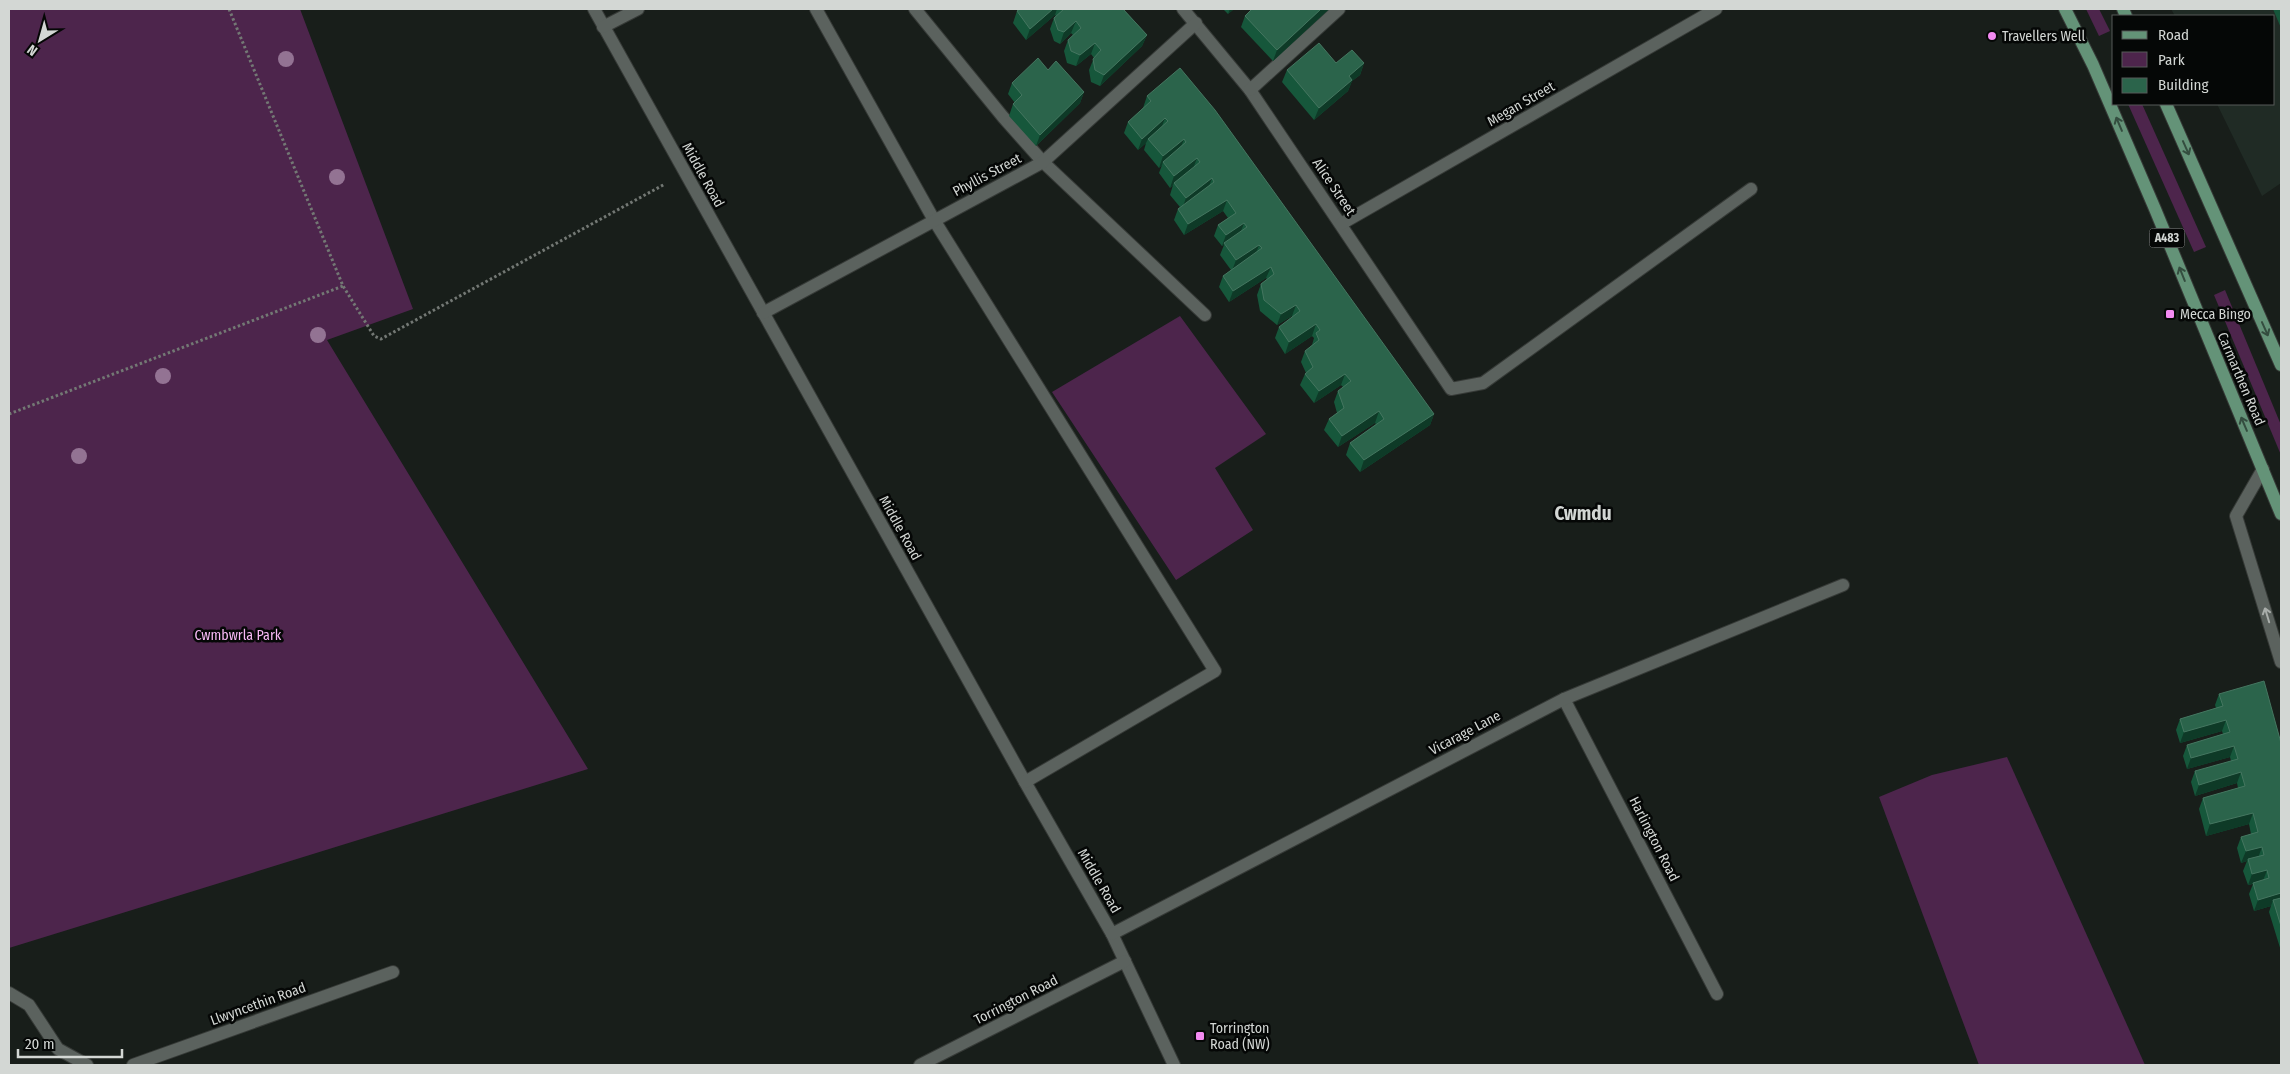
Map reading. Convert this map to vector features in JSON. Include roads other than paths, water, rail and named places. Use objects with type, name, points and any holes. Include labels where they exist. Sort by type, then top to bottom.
[{"type":"main road","name":"Carmarthen Road","points":[[2065,9],[2093,65],[2147,191],[2281,514]]},
{"type":"main road","points":[[2166,105],[2281,365]]},
{"type":"street","name":"Middle Road","points":[[594,9],[602,28],[1112,934],[1174,1065]]},
{"type":"street","points":[[602,28],[638,9]]},
{"type":"street","points":[[816,9],[934,220],[1214,671],[1025,782]]},
{"type":"street","points":[[915,9],[1003,117],[1043,162],[1205,315]]},
{"type":"street","name":"Alice Street","points":[[1183,9],[1250,90],[1451,389],[1483,383],[1750,189]]},
{"type":"street","points":[[1250,90],[1339,9]]},
{"type":"street","name":"Megan Street","points":[[1341,224],[1716,9]]},
{"type":"street","name":"Phyllis Street","points":[[762,313],[1043,162],[1196,23]]},
{"type":"street","points":[[2262,469],[2236,516],[2281,662]]},
{"type":"street","name":"Vicarage Lane","points":[[1112,934],[1564,698],[1843,585]]},
{"type":"street","name":"Harlington Road","points":[[1564,698],[1717,994]]},
{"type":"street","name":"Torrington Road","points":[[920,1065],[1125,961]]},
{"type":"street","name":"Llwyncethin Road","points":[[133,1065],[393,972]]},
{"type":"street","points":[[9,992],[29,1005],[58,1049],[87,1065]]},
{"type":"place","name":"Travellers Well","points":[[1992,36]]},
{"type":"place","name":"Mecca Bingo","points":[[2170,314]]},
{"type":"place","name":"Torrington Road (NW)","points":[[1200,1036]]},
{"type":"district","name":"Cwmdu","points":[[1583,513]]},
{"type":"park label","name":"Cwmbwrla Park","points":[[238,635]]}]
